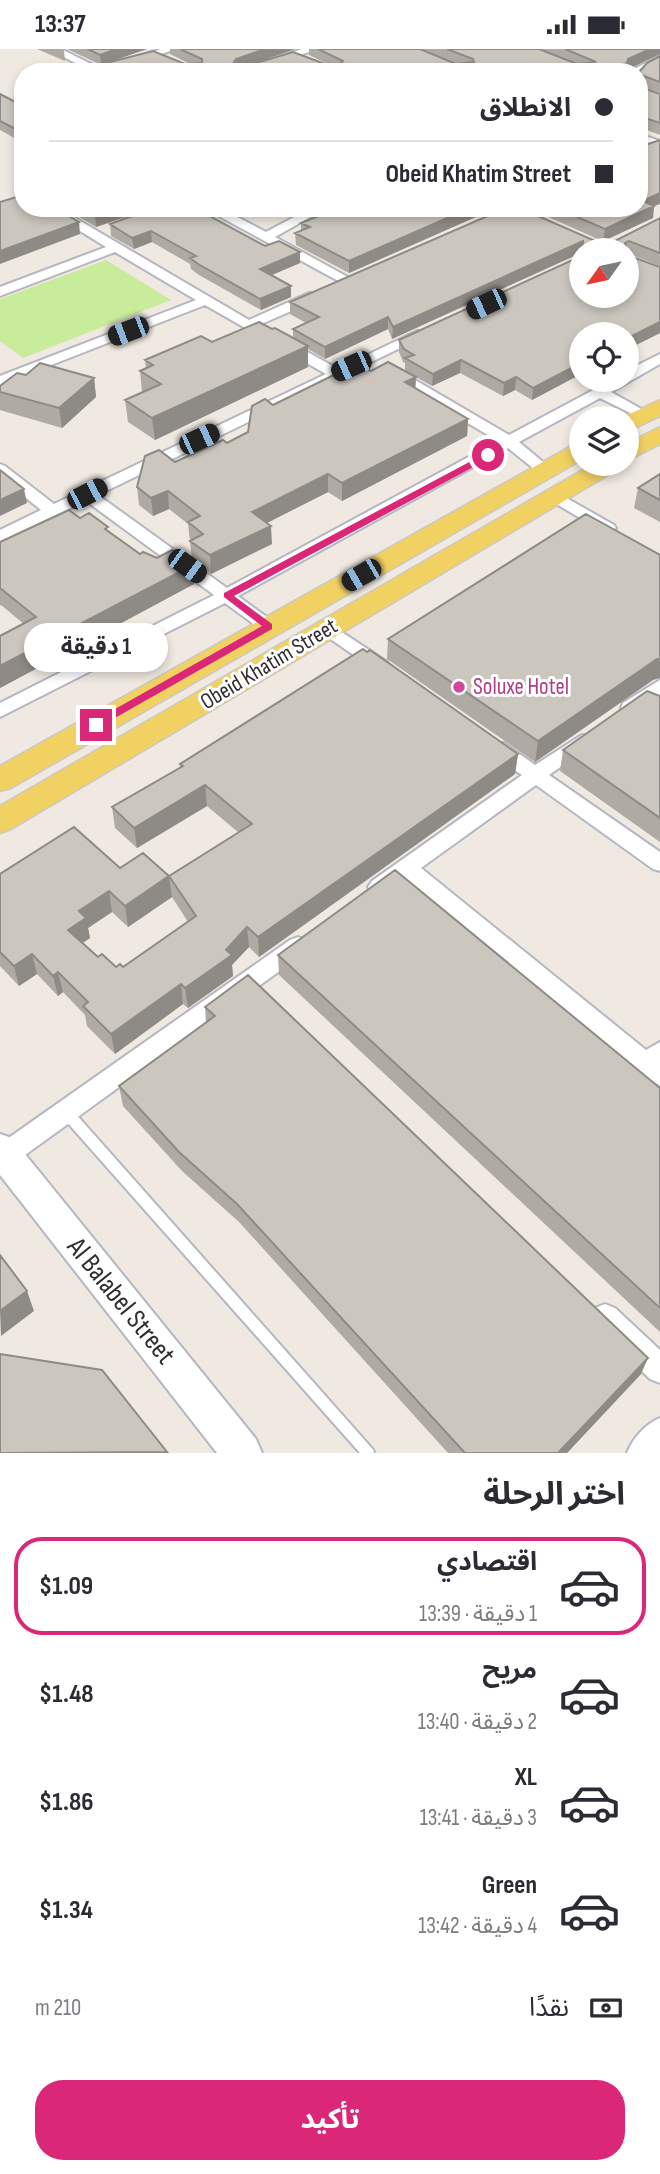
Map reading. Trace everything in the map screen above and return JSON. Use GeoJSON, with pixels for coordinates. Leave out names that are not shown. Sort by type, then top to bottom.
{"type":"FeatureCollection","features":[{"type":"Feature","properties":{"kind":"main road"},"geometry":{"type":"LineString","coordinates":[[639,447],[660,435]]}},
{"type":"Feature","properties":{"kind":"main road","name":"Obeid Khatim Street"},"geometry":{"type":"LineString","coordinates":[[0,780],[569,456]]}},
{"type":"Feature","properties":{"kind":"main road","name":"Obeid Khatim Street"},"geometry":{"type":"LineString","coordinates":[[0,821],[589,476]]}},
{"type":"Feature","properties":{"kind":"street"},"geometry":{"type":"LineString","coordinates":[[52,49],[92,63]]}},
{"type":"Feature","properties":{"kind":"street"},"geometry":{"type":"LineString","coordinates":[[144,49],[176,63]]}},
{"type":"Feature","properties":{"kind":"street"},"geometry":{"type":"LineString","coordinates":[[127,63],[171,49]]}},
{"type":"Feature","properties":{"kind":"street"},"geometry":{"type":"LineString","coordinates":[[269,63],[312,49]]}},
{"type":"Feature","properties":{"kind":"street"},"geometry":{"type":"LineString","coordinates":[[293,55],[312,63]]}},
{"type":"Feature","properties":{"kind":"street"},"geometry":{"type":"LineString","coordinates":[[67,217],[100,233],[116,247],[205,301],[336,374]]}},
{"type":"Feature","properties":{"kind":"street"},"geometry":{"type":"LineString","coordinates":[[227,217],[343,284],[248,325]]}},
{"type":"Feature","properties":{"kind":"street"},"geometry":{"type":"LineString","coordinates":[[266,237],[303,217]]}},
{"type":"Feature","properties":{"kind":"street"},"geometry":{"type":"LineString","coordinates":[[0,292],[116,247]]}},
{"type":"Feature","properties":{"kind":"street"},"geometry":{"type":"LineString","coordinates":[[0,380],[205,301]]}},
{"type":"Feature","properties":{"kind":"street"},"geometry":{"type":"LineString","coordinates":[[0,537],[430,330]]}},
{"type":"Feature","properties":{"kind":"street"},"geometry":{"type":"LineString","coordinates":[[639,370],[660,358]]}},
{"type":"Feature","properties":{"kind":"street"},"geometry":{"type":"LineString","coordinates":[[367,359],[467,413],[512,442],[544,470]]}},
{"type":"Feature","properties":{"kind":"street"},"geometry":{"type":"LineString","coordinates":[[0,711],[227,595],[600,392],[644,416]]}},
{"type":"Feature","properties":{"kind":"street"},"geometry":{"type":"LineString","coordinates":[[0,469],[52,511]]}},
{"type":"Feature","properties":{"kind":"street"},"geometry":{"type":"LineString","coordinates":[[87,494],[269,627]]}},
{"type":"Feature","properties":{"kind":"street"},"geometry":{"type":"LineString","coordinates":[[554,496],[625,538]]}},
{"type":"Feature","properties":{"kind":"street"},"geometry":{"type":"LineString","coordinates":[[328,629],[393,675]]}},
{"type":"Feature","properties":{"kind":"street"},"geometry":{"type":"LineString","coordinates":[[361,900],[605,726],[651,705],[660,686]]}},
{"type":"Feature","properties":{"kind":"street"},"geometry":{"type":"LineString","coordinates":[[481,737],[660,863]]}},
{"type":"Feature","properties":{"kind":"street"},"geometry":{"type":"LineString","coordinates":[[406,869],[655,1064]]}},
{"type":"Feature","properties":{"kind":"street"},"geometry":{"type":"LineString","coordinates":[[3,1152],[66,1112],[317,932]]}},
{"type":"Feature","properties":{"kind":"street"},"geometry":{"type":"LineString","coordinates":[[251,979],[271,998]]}},
{"type":"Feature","properties":{"kind":"street","name":"Al Balabel Street"},"geometry":{"type":"LineString","coordinates":[[3,1152],[242,1453]]}},
{"type":"Feature","properties":{"kind":"street"},"geometry":{"type":"LineString","coordinates":[[590,1303],[660,1369]]}},
{"type":"Feature","properties":{"kind":"street"},"geometry":{"type":"LineString","coordinates":[[641,1453],[660,1432]]}},
{"type":"Feature","properties":{"kind":"lane"},"geometry":{"type":"LineString","coordinates":[[66,1112],[368,1453]]}},
{"type":"Feature","properties":{"kind":"green space"},"geometry":{"type":"Polygon","coordinates":[[[106,260],[171,300],[23,358],[0,341],[0,299],[106,260]]]}},
{"type":"Feature","properties":{"kind":"building"},"geometry":{"type":"Polygon","coordinates":[[[88,49],[117,49],[100,55],[88,49]]]}},
{"type":"Feature","properties":{"kind":"building"},"geometry":{"type":"Polygon","coordinates":[[[180,49],[265,49],[234,62],[244,63],[202,63],[202,59],[180,49]]]}},
{"type":"Feature","properties":{"kind":"building"},"geometry":{"type":"Polygon","coordinates":[[[318,49],[420,49],[454,63],[341,63],[343,61],[318,49]]]}},
{"type":"Feature","properties":{"kind":"building"},"geometry":{"type":"Polygon","coordinates":[[[447,49],[539,49],[574,63],[465,63],[474,62],[473,59],[447,49]]]}},
{"type":"Feature","properties":{"kind":"building"},"geometry":{"type":"Polygon","coordinates":[[[565,49],[650,49],[628,59],[627,63],[586,63],[596,62],[565,49]]]}},
{"type":"Feature","properties":{"kind":"building"},"geometry":{"type":"Polygon","coordinates":[[[153,51],[183,63],[106,63],[153,51]]]}},
{"type":"Feature","properties":{"kind":"building"},"geometry":{"type":"Polygon","coordinates":[[[293,52],[322,63],[256,63],[293,52]]]}},
{"type":"Feature","properties":{"kind":"building"},"geometry":{"type":"Polygon","coordinates":[[[660,56],[660,82],[648,78],[647,63],[660,56]]]}},
{"type":"Feature","properties":{"kind":"building"},"geometry":{"type":"Polygon","coordinates":[[[648,90],[660,94],[660,123],[648,119],[648,90]]]}},
{"type":"Feature","properties":{"kind":"building"},"geometry":{"type":"Polygon","coordinates":[[[0,94],[14,101],[14,128],[0,121],[0,94]]]}},
{"type":"Feature","properties":{"kind":"building"},"geometry":{"type":"Polygon","coordinates":[[[660,140],[660,193],[648,199],[648,144],[660,140]]]}},
{"type":"Feature","properties":{"kind":"building"},"geometry":{"type":"Polygon","coordinates":[[[14,198],[14,217],[70,217],[79,222],[0,251],[0,202],[14,198]]]}},
{"type":"Feature","properties":{"kind":"building"},"geometry":{"type":"Polygon","coordinates":[[[129,217],[212,217],[265,246],[279,241],[300,252],[260,269],[291,286],[260,299],[198,264],[190,258],[196,256],[151,231],[132,238],[110,224],[129,217]]]}},
{"type":"Feature","properties":{"kind":"building"},"geometry":{"type":"Polygon","coordinates":[[[316,217],[449,217],[349,261],[295,233],[310,227],[301,223],[316,217]]]}},
{"type":"Feature","properties":{"kind":"building"},"geometry":{"type":"Polygon","coordinates":[[[485,217],[540,217],[588,238],[569,238],[569,247],[393,327],[388,317],[325,347],[293,329],[319,317],[290,302],[485,217]]]}},
{"type":"Feature","properties":{"kind":"building"},"geometry":{"type":"Polygon","coordinates":[[[577,217],[631,217],[605,229],[577,217]]]}},
{"type":"Feature","properties":{"kind":"building"},"geometry":{"type":"Polygon","coordinates":[[[660,218],[660,253],[639,245],[639,238],[621,238],[660,218]]]}},
{"type":"Feature","properties":{"kind":"building"},"geometry":{"type":"Polygon","coordinates":[[[639,259],[660,267],[660,322],[639,332],[639,322],[569,322],[569,369],[533,388],[516,377],[504,383],[461,360],[433,374],[405,358],[414,355],[404,349],[399,340],[569,262],[569,308],[639,308],[639,259]]]}},
{"type":"Feature","properties":{"kind":"building"},"geometry":{"type":"Polygon","coordinates":[[[259,322],[308,346],[152,418],[125,400],[161,384],[140,371],[153,365],[145,360],[201,336],[212,342],[259,322]]]}},
{"type":"Feature","properties":{"kind":"building"},"geometry":{"type":"Polygon","coordinates":[[[388,362],[416,377],[405,382],[468,419],[342,483],[328,474],[252,512],[271,526],[210,555],[190,541],[203,534],[188,522],[200,516],[168,491],[151,498],[137,487],[145,456],[159,450],[175,462],[223,440],[227,443],[248,432],[252,406],[265,399],[273,405],[358,363],[371,371],[388,362]]]}},
{"type":"Feature","properties":{"kind":"building"},"geometry":{"type":"Polygon","coordinates":[[[40,363],[94,378],[59,408],[0,392],[0,386],[17,373],[26,375],[40,363]]]}},
{"type":"Feature","properties":{"kind":"building"},"geometry":{"type":"Polygon","coordinates":[[[0,470],[24,489],[0,500],[0,470]]]}},
{"type":"Feature","properties":{"kind":"building"},"geometry":{"type":"Polygon","coordinates":[[[660,474],[660,500],[638,488],[660,474]]]}},
{"type":"Feature","properties":{"kind":"building"},"geometry":{"type":"Polygon","coordinates":[[[69,510],[80,518],[89,513],[108,527],[105,529],[140,554],[143,552],[157,558],[172,550],[193,565],[0,666],[0,636],[36,617],[0,588],[0,542],[69,510]]]}},
{"type":"Feature","properties":{"kind":"building"},"geometry":{"type":"Polygon","coordinates":[[[586,514],[660,555],[660,659],[538,741],[388,639],[586,514]]]}},
{"type":"Feature","properties":{"kind":"building"},"geometry":{"type":"Polygon","coordinates":[[[363,649],[367,652],[370,650],[518,754],[258,937],[247,927],[226,950],[232,955],[185,988],[181,984],[111,1034],[83,1006],[88,1002],[58,972],[53,976],[32,954],[14,966],[0,952],[0,874],[74,827],[120,868],[143,853],[169,876],[252,824],[205,785],[134,828],[112,807],[183,766],[180,764],[363,649]],[[169,876],[125,906],[109,891],[79,911],[86,918],[68,930],[98,957],[102,954],[116,967],[120,964],[123,967],[196,916],[169,876]]]}},
{"type":"Feature","properties":{"kind":"building"},"geometry":{"type":"Polygon","coordinates":[[[647,691],[660,696],[660,818],[563,750],[647,691]]]}},
{"type":"Feature","properties":{"kind":"building"},"geometry":{"type":"Polygon","coordinates":[[[395,870],[660,1088],[660,1308],[278,955],[395,870]]]}},
{"type":"Feature","properties":{"kind":"building"},"geometry":{"type":"Polygon","coordinates":[[[248,975],[648,1358],[558,1453],[465,1453],[237,1204],[179,1152],[119,1086],[215,1016],[205,1007],[248,975]]]}},
{"type":"Feature","properties":{"kind":"building"},"geometry":{"type":"Polygon","coordinates":[[[0,1255],[27,1291],[0,1311],[0,1255]]]}},
{"type":"Feature","properties":{"kind":"building"},"geometry":{"type":"Polygon","coordinates":[[[0,1354],[102,1370],[167,1452],[0,1453],[0,1354]]]}},
{"type":"Feature","properties":{"kind":"place","name":"Soluxe Hotel"},"geometry":{"type":"Point","coordinates":[459,687]}},
{"type":"Feature","properties":{"kind":"route"},"geometry":{"type":"LineString","coordinates":[[96,725],[269,627],[227,595],[488,455]]}}]}
